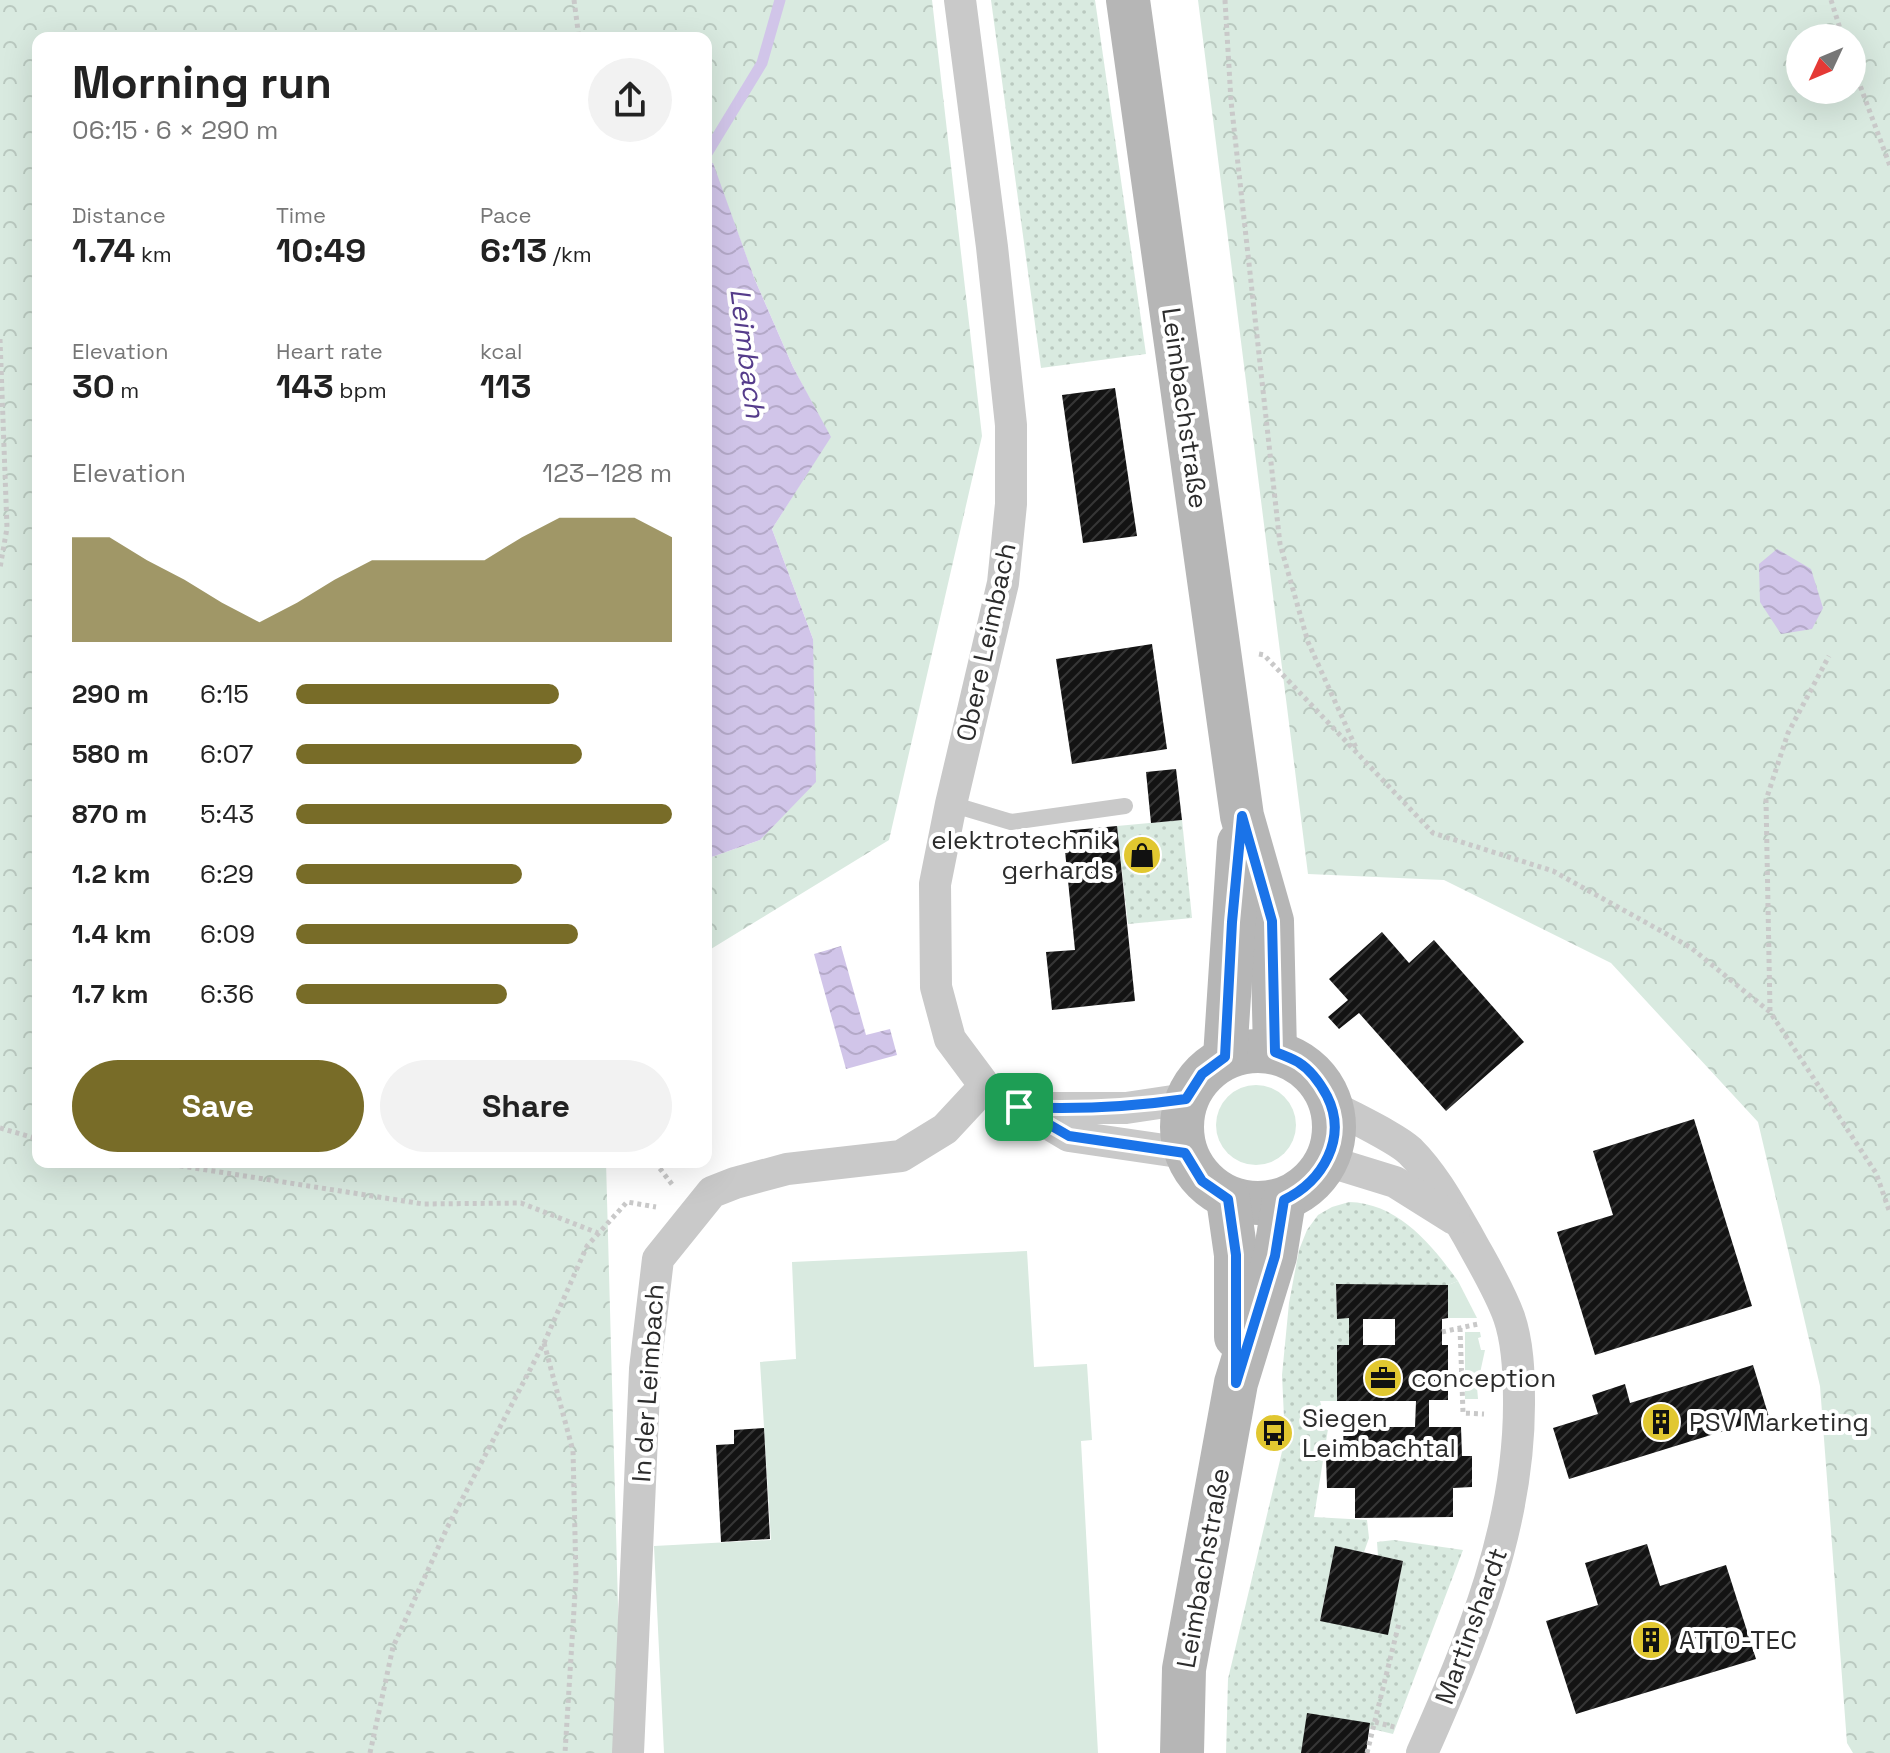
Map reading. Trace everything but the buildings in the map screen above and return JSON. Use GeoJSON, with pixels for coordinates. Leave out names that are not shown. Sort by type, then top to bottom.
{"type":"FeatureCollection","features":[{"type":"Feature","properties":{"kind":"main road","name":"Leimbachstraße"},"geometry":{"type":"LineString","coordinates":[[1128,0],[1242,816],[1272,921],[1275,1052]]}},
{"type":"Feature","properties":{"kind":"main road","name":"Leimbachstraße"},"geometry":{"type":"LineString","coordinates":[[1225,1057],[1232,922],[1242,816]]}},
{"type":"Feature","properties":{"kind":"main road"},"geometry":{"type":"LineString","coordinates":[[1250,1051],[1275,1052],[1300,1063],[1320,1081],[1332,1106],[1335,1124],[1333,1143],[1327,1161],[1301,1191],[1284,1200],[1256,1205],[1228,1199],[1202,1181],[1185,1153],[1180,1126],[1186,1099],[1202,1074],[1225,1057],[1250,1051]]}},
{"type":"Feature","properties":{"kind":"main road","name":"Leimbachstraße"},"geometry":{"type":"LineString","coordinates":[[1228,1199],[1236,1255],[1236,1383]]}},
{"type":"Feature","properties":{"kind":"main road","name":"Leimbachstraße"},"geometry":{"type":"LineString","coordinates":[[1182,1753],[1184,1669],[1236,1383],[1275,1256],[1284,1200]]}},
{"type":"Feature","properties":{"kind":"street","name":"Obere Leimbach"},"geometry":{"type":"LineString","coordinates":[[960,0],[1011,425],[1011,504],[1003,583],[935,884],[936,987],[950,1039],[985,1086],[1069,1136],[1185,1153]]}},
{"type":"Feature","properties":{"kind":"street","name":"In der Leimbach"},"geometry":{"type":"LineString","coordinates":[[628,1753],[645,1369],[658,1259],[712,1192],[787,1169],[901,1156],[945,1129],[985,1086]]}},
{"type":"Feature","properties":{"kind":"street","name":"Obere Leimbach"},"geometry":{"type":"LineString","coordinates":[[1019,1107],[1068,1110],[1126,1108],[1186,1099]]}},
{"type":"Feature","properties":{"kind":"street","name":"Martinshardt"},"geometry":{"type":"LineString","coordinates":[[1332,1106],[1409,1150],[1436,1183],[1484,1264],[1509,1318],[1519,1369],[1519,1428],[1511,1505],[1488,1592],[1422,1753]]}},
{"type":"Feature","properties":{"kind":"street","name":"Martinshardt"},"geometry":{"type":"LineString","coordinates":[[1327,1161],[1395,1182],[1459,1222]]}},
{"type":"Feature","properties":{"kind":"lane"},"geometry":{"type":"LineString","coordinates":[[951,804],[1011,822],[1125,806]]}},
{"type":"Feature","properties":{"kind":"path"},"geometry":{"type":"LineString","coordinates":[[574,0],[578,32]]}},
{"type":"Feature","properties":{"kind":"path"},"geometry":{"type":"LineString","coordinates":[[1225,0],[1231,101],[1280,544],[1308,642],[1359,756]]}},
{"type":"Feature","properties":{"kind":"path"},"geometry":{"type":"LineString","coordinates":[[1831,0],[1839,24]]}},
{"type":"Feature","properties":{"kind":"path"},"geometry":{"type":"LineString","coordinates":[[1866,102],[1890,166]]}},
{"type":"Feature","properties":{"kind":"path"},"geometry":{"type":"LineString","coordinates":[[0,339],[7,528],[0,568]]}},
{"type":"Feature","properties":{"kind":"path"},"geometry":{"type":"LineString","coordinates":[[1216,643],[1264,655],[1433,833],[1553,871],[1690,947],[1770,1012],[1876,1173],[1890,1213]]}},
{"type":"Feature","properties":{"kind":"path"},"geometry":{"type":"LineString","coordinates":[[1770,1012],[1766,800],[1788,733],[1829,656]]}},
{"type":"Feature","properties":{"kind":"path"},"geometry":{"type":"LineString","coordinates":[[0,1128],[32,1137]]}},
{"type":"Feature","properties":{"kind":"path"},"geometry":{"type":"LineString","coordinates":[[194,1168],[423,1204],[521,1203],[598,1233]]}},
{"type":"Feature","properties":{"kind":"path"},"geometry":{"type":"LineString","coordinates":[[660,1168],[694,1212]]}},
{"type":"Feature","properties":{"kind":"path"},"geometry":{"type":"LineString","coordinates":[[370,1753],[393,1647],[447,1528],[544,1343],[587,1246],[627,1202],[694,1212]]}},
{"type":"Feature","properties":{"kind":"path"},"geometry":{"type":"LineString","coordinates":[[1442,1332],[1483,1323]]}},
{"type":"Feature","properties":{"kind":"path"},"geometry":{"type":"LineString","coordinates":[[1460,1328],[1463,1413],[1484,1414]]}},
{"type":"Feature","properties":{"kind":"path"},"geometry":{"type":"LineString","coordinates":[[544,1343],[573,1451],[576,1577],[565,1753]]}},
{"type":"Feature","properties":{"kind":"path"},"geometry":{"type":"LineString","coordinates":[[1367,1753],[1399,1623]]}},
{"type":"Feature","properties":{"kind":"green space"},"geometry":{"type":"Polygon","coordinates":[[[0,0],[932,0],[982,436],[889,840],[712,948],[712,857],[760,840],[813,639],[772,529],[830,437],[793,367],[755,280],[712,163],[712,32],[32,32],[32,1168],[606,1168],[622,1753],[0,1753],[0,0]]]}},
{"type":"Feature","properties":{"kind":"green space"},"geometry":{"type":"Polygon","coordinates":[[[991,0],[1095,0],[1146,354],[1041,368],[991,0]]]}},
{"type":"Feature","properties":{"kind":"green space"},"geometry":{"type":"Polygon","coordinates":[[[1198,0],[1890,0],[1890,1753],[1853,1753],[1847,1743],[1820,1386],[1758,1122],[1611,963],[1444,880],[1308,874],[1198,0]]]}},
{"type":"Feature","properties":{"kind":"green space"},"geometry":{"type":"Polygon","coordinates":[[[1182,820],[1192,918],[1128,924],[1117,826],[1182,820]]]}},
{"type":"Feature","properties":{"kind":"green space"},"geometry":{"type":"Polygon","coordinates":[[[1248,1085],[1264,1085],[1278,1091],[1290,1103],[1296,1125],[1290,1147],[1278,1159],[1264,1165],[1248,1165],[1234,1159],[1222,1147],[1216,1133],[1216,1117],[1222,1103],[1234,1091],[1248,1085]]]}},
{"type":"Feature","properties":{"kind":"green space"},"geometry":{"type":"Polygon","coordinates":[[[1349,1202],[1383,1210],[1412,1228],[1458,1281],[1448,1285],[1336,1285],[1337,1318],[1349,1318],[1349,1345],[1337,1346],[1337,1401],[1320,1401],[1328,1429],[1314,1517],[1367,1520],[1369,1538],[1364,1552],[1335,1547],[1320,1620],[1388,1634],[1403,1561],[1378,1556],[1377,1542],[1394,1540],[1463,1550],[1393,1734],[1310,1714],[1309,1753],[1226,1753],[1228,1679],[1285,1439],[1282,1375],[1289,1303],[1299,1250],[1307,1230],[1318,1215],[1349,1202]]]}},
{"type":"Feature","properties":{"kind":"green space"},"geometry":{"type":"Polygon","coordinates":[[[1027,1251],[1034,1367],[1087,1364],[1092,1440],[1081,1441],[1098,1753],[664,1753],[654,1546],[771,1540],[760,1362],[796,1359],[792,1262],[1027,1251]]]}},
{"type":"Feature","properties":{"kind":"green space"},"geometry":{"type":"Polygon","coordinates":[[[1458,1281],[1477,1318],[1448,1318],[1448,1285],[1458,1281]]]}},
{"type":"Feature","properties":{"kind":"green space"},"geometry":{"type":"Polygon","coordinates":[[[1465,1332],[1480,1332],[1481,1350],[1485,1350],[1477,1387],[1478,1399],[1465,1399],[1465,1332]]]}},
{"type":"Feature","properties":{"kind":"water"},"geometry":{"type":"Polygon","coordinates":[[[712,163],[755,280],[793,367],[831,437],[772,529],[813,639],[816,782],[760,840],[712,857],[712,163]]]}},
{"type":"Feature","properties":{"kind":"water"},"geometry":{"type":"Polygon","coordinates":[[[1777,549],[1811,569],[1823,608],[1812,629],[1781,634],[1760,602],[1759,564],[1777,549]]]}},
{"type":"Feature","properties":{"kind":"water"},"geometry":{"type":"Polygon","coordinates":[[[841,946],[866,1035],[890,1029],[897,1055],[846,1069],[814,954],[841,946]]]}},
{"type":"Feature","properties":{"kind":"waterway","name":"Leimbach"},"geometry":{"type":"LineString","coordinates":[[712,145],[762,63],[780,0]]}},
{"type":"Feature","properties":{"kind":"place","name":"elektrotechnik gerhards"},"geometry":{"type":"Point","coordinates":[1142,855]}},
{"type":"Feature","properties":{"kind":"place","name":"conception"},"geometry":{"type":"Point","coordinates":[1383,1378]}},
{"type":"Feature","properties":{"kind":"place","name":"PSV Marketing"},"geometry":{"type":"Point","coordinates":[1661,1422]}},
{"type":"Feature","properties":{"kind":"place","name":"Siegen Leimbachtal"},"geometry":{"type":"Point","coordinates":[1274,1433]}},
{"type":"Feature","properties":{"kind":"place","name":"ATTO-TEC"},"geometry":{"type":"Point","coordinates":[1651,1640]}},
{"type":"Feature","properties":{"kind":"route"},"geometry":{"type":"LineString","coordinates":[[1242,816],[1272,921],[1275,1052],[1300,1063],[1320,1081],[1332,1106],[1335,1124],[1327,1161],[1301,1191],[1284,1200],[1275,1256],[1236,1383],[1236,1255],[1228,1199],[1202,1181],[1185,1153],[1069,1136],[1019,1107],[1068,1110],[1126,1108],[1186,1099],[1202,1074],[1225,1057],[1232,922],[1242,816]]}}]}
